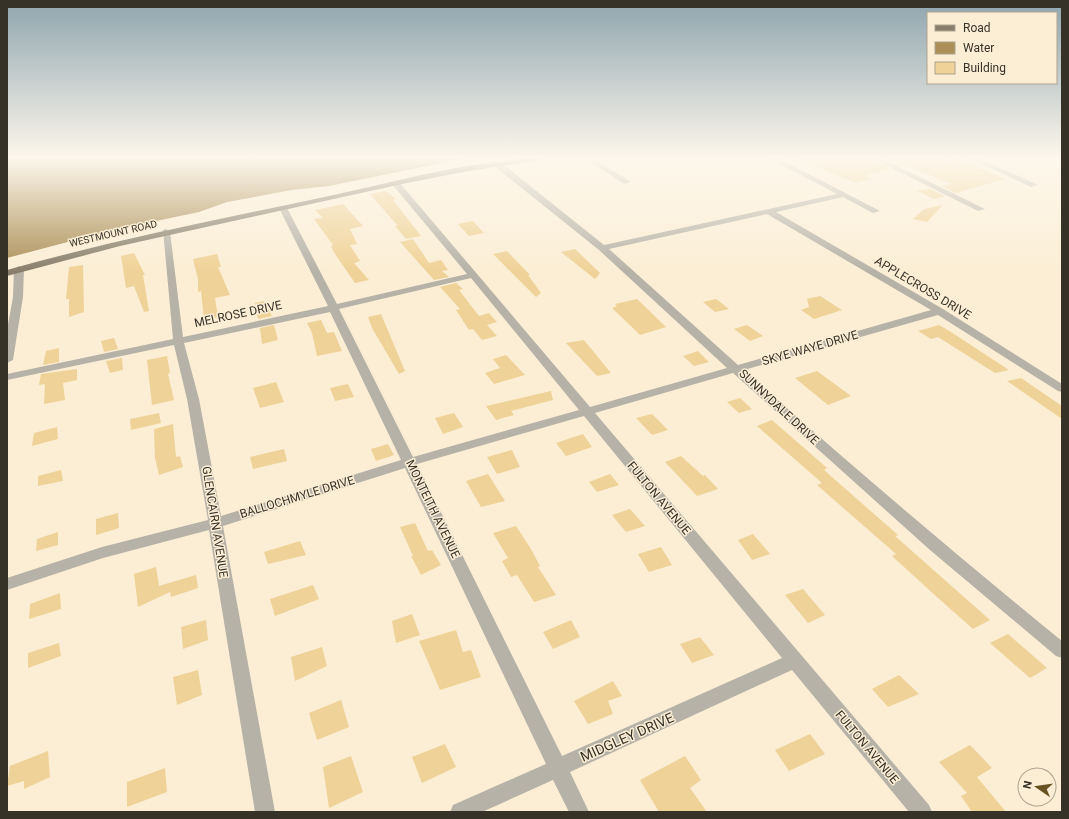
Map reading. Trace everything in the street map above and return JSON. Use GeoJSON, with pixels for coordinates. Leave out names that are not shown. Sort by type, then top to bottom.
{"type":"FeatureCollection","features":[{"type":"Feature","properties":{"kind":"main road","name":"WESTMOUNT ROAD"},"geometry":{"type":"LineString","coordinates":[[7,273],[67,255],[166,232],[343,195]]}},
{"type":"Feature","properties":{"kind":"street","name":"FULTON AVENUE"},"geometry":{"type":"LineString","coordinates":[[405,195],[922,812]]}},
{"type":"Feature","properties":{"kind":"street","name":"SUNNYDALE DRIVE"},"geometry":{"type":"LineString","coordinates":[[536,195],[602,248],[737,369],[828,454],[935,546],[1062,650]]}},
{"type":"Feature","properties":{"kind":"street"},"geometry":{"type":"LineString","coordinates":[[602,248],[843,195]]}},
{"type":"Feature","properties":{"kind":"street"},"geometry":{"type":"LineString","coordinates":[[844,195],[876,211]]}},
{"type":"Feature","properties":{"kind":"street"},"geometry":{"type":"LineString","coordinates":[[952,195],[981,209]]}},
{"type":"Feature","properties":{"kind":"street","name":"MONTEITH AVENUE"},"geometry":{"type":"LineString","coordinates":[[283,208],[305,249],[410,462],[579,812]]}},
{"type":"Feature","properties":{"kind":"street","name":"APPLECROSS DRIVE"},"geometry":{"type":"LineString","coordinates":[[769,212],[939,311],[1062,389]]}},
{"type":"Feature","properties":{"kind":"street","name":"GLENCAIRN AVENUE"},"geometry":{"type":"LineString","coordinates":[[166,232],[178,339],[193,399],[216,523],[265,812]]}},
{"type":"Feature","properties":{"kind":"street"},"geometry":{"type":"LineString","coordinates":[[7,360],[18,297],[19,269]]}},
{"type":"Feature","properties":{"kind":"street","name":"MELROSE DRIVE"},"geometry":{"type":"LineString","coordinates":[[7,377],[178,339],[333,308],[473,275]]}},
{"type":"Feature","properties":{"kind":"street","name":"SKYE WAYE DRIVE"},"geometry":{"type":"LineString","coordinates":[[588,412],[939,311]]}},
{"type":"Feature","properties":{"kind":"street","name":"BALLOCHMYLE DRIVE"},"geometry":{"type":"LineString","coordinates":[[7,584],[102,553],[216,523],[410,462],[588,412]]}},
{"type":"Feature","properties":{"kind":"street","name":"MIDGLEY DRIVE"},"geometry":{"type":"LineString","coordinates":[[460,812],[794,661]]}},
{"type":"Feature","properties":{"kind":"water"},"geometry":{"type":"Polygon","coordinates":[[[7,195],[264,195],[227,202],[199,212],[113,230],[7,258],[7,195]]]}},
{"type":"Feature","properties":{"kind":"building"},"geometry":{"type":"Polygon","coordinates":[[[371,195],[391,195],[396,199],[393,200],[421,236],[406,239],[395,226],[398,226],[371,195]]]}},
{"type":"Feature","properties":{"kind":"building"},"geometry":{"type":"Polygon","coordinates":[[[926,195],[945,196],[934,199],[926,195]]]}},
{"type":"Feature","properties":{"kind":"building"},"geometry":{"type":"Polygon","coordinates":[[[343,204],[363,226],[350,229],[357,244],[350,245],[360,261],[354,263],[369,280],[355,283],[333,251],[331,246],[333,245],[314,219],[323,218],[315,210],[343,204]]]}},
{"type":"Feature","properties":{"kind":"building"},"geometry":{"type":"Polygon","coordinates":[[[943,205],[927,222],[913,219],[924,209],[943,205]]]}},
{"type":"Feature","properties":{"kind":"building"},"geometry":{"type":"Polygon","coordinates":[[[473,221],[484,233],[469,236],[458,224],[473,221]]]}},
{"type":"Feature","properties":{"kind":"building"},"geometry":{"type":"Polygon","coordinates":[[[413,239],[429,263],[441,260],[448,270],[442,271],[449,277],[434,280],[400,242],[413,239]]]}},
{"type":"Feature","properties":{"kind":"building"},"geometry":{"type":"Polygon","coordinates":[[[575,249],[600,273],[595,279],[561,252],[575,249]]]}},
{"type":"Feature","properties":{"kind":"building"},"geometry":{"type":"Polygon","coordinates":[[[507,251],[530,275],[528,275],[541,293],[536,297],[493,254],[507,251]]]}},
{"type":"Feature","properties":{"kind":"building"},"geometry":{"type":"Polygon","coordinates":[[[134,253],[145,275],[143,275],[149,311],[144,312],[134,286],[126,288],[121,256],[134,253]]]}},
{"type":"Feature","properties":{"kind":"building"},"geometry":{"type":"Polygon","coordinates":[[[217,254],[221,267],[218,267],[230,295],[215,298],[218,317],[204,320],[201,291],[198,292],[198,279],[193,259],[217,254]]]}},
{"type":"Feature","properties":{"kind":"building"},"geometry":{"type":"Polygon","coordinates":[[[83,265],[84,312],[69,317],[69,299],[66,299],[69,267],[83,265]]]}},
{"type":"Feature","properties":{"kind":"building"},"geometry":{"type":"Polygon","coordinates":[[[456,283],[463,289],[459,290],[479,316],[489,313],[497,322],[487,325],[497,336],[482,340],[473,329],[469,330],[456,310],[460,309],[440,287],[456,283]]]}},
{"type":"Feature","properties":{"kind":"building"},"geometry":{"type":"Polygon","coordinates":[[[820,296],[842,310],[814,319],[801,310],[809,307],[807,299],[820,296]]]}},
{"type":"Feature","properties":{"kind":"building"},"geometry":{"type":"Polygon","coordinates":[[[637,299],[666,327],[640,335],[612,308],[617,306],[615,304],[637,299]]]}},
{"type":"Feature","properties":{"kind":"building"},"geometry":{"type":"Polygon","coordinates":[[[716,299],[729,309],[715,312],[703,302],[716,299]]]}},
{"type":"Feature","properties":{"kind":"building"},"geometry":{"type":"Polygon","coordinates":[[[264,301],[272,316],[258,319],[255,303],[264,301]]]}},
{"type":"Feature","properties":{"kind":"building"},"geometry":{"type":"Polygon","coordinates":[[[381,314],[405,371],[399,374],[372,328],[368,317],[381,314]]]}},
{"type":"Feature","properties":{"kind":"building"},"geometry":{"type":"Polygon","coordinates":[[[321,320],[327,333],[334,332],[342,351],[317,356],[312,333],[307,323],[321,320]]]}},
{"type":"Feature","properties":{"kind":"building"},"geometry":{"type":"Polygon","coordinates":[[[274,325],[278,340],[262,344],[260,328],[274,325]]]}},
{"type":"Feature","properties":{"kind":"building"},"geometry":{"type":"Polygon","coordinates":[[[747,325],[763,336],[750,341],[734,329],[747,325]]]}},
{"type":"Feature","properties":{"kind":"building"},"geometry":{"type":"Polygon","coordinates":[[[939,325],[1009,370],[995,373],[938,337],[931,339],[918,331],[939,325]]]}},
{"type":"Feature","properties":{"kind":"building"},"geometry":{"type":"Polygon","coordinates":[[[114,338],[118,349],[104,352],[101,341],[114,338]]]}},
{"type":"Feature","properties":{"kind":"building"},"geometry":{"type":"Polygon","coordinates":[[[584,340],[611,373],[597,376],[566,343],[584,340]]]}},
{"type":"Feature","properties":{"kind":"building"},"geometry":{"type":"Polygon","coordinates":[[[59,348],[59,362],[43,365],[46,351],[59,348]]]}},
{"type":"Feature","properties":{"kind":"building"},"geometry":{"type":"Polygon","coordinates":[[[698,351],[709,362],[694,366],[683,356],[698,351]]]}},
{"type":"Feature","properties":{"kind":"building"},"geometry":{"type":"Polygon","coordinates":[[[506,355],[525,375],[494,384],[485,373],[500,368],[493,359],[506,355]]]}},
{"type":"Feature","properties":{"kind":"building"},"geometry":{"type":"Polygon","coordinates":[[[167,356],[170,373],[168,374],[174,400],[152,405],[147,360],[167,356]]]}},
{"type":"Feature","properties":{"kind":"building"},"geometry":{"type":"Polygon","coordinates":[[[122,358],[123,370],[110,373],[106,361],[122,358]]]}},
{"type":"Feature","properties":{"kind":"building"},"geometry":{"type":"Polygon","coordinates":[[[77,369],[77,380],[63,383],[65,400],[44,404],[45,384],[39,385],[41,374],[77,369]]]}},
{"type":"Feature","properties":{"kind":"building"},"geometry":{"type":"Polygon","coordinates":[[[817,371],[851,396],[828,405],[795,378],[817,371]]]}},
{"type":"Feature","properties":{"kind":"building"},"geometry":{"type":"Polygon","coordinates":[[[1021,378],[1062,406],[1062,419],[1007,381],[1021,378]]]}},
{"type":"Feature","properties":{"kind":"building"},"geometry":{"type":"Polygon","coordinates":[[[276,382],[284,402],[260,408],[253,388],[276,382]]]}},
{"type":"Feature","properties":{"kind":"building"},"geometry":{"type":"Polygon","coordinates":[[[348,384],[354,397],[335,401],[330,388],[348,384]]]}},
{"type":"Feature","properties":{"kind":"building"},"geometry":{"type":"Polygon","coordinates":[[[551,391],[553,400],[511,411],[514,415],[496,420],[486,406],[551,391]]]}},
{"type":"Feature","properties":{"kind":"building"},"geometry":{"type":"Polygon","coordinates":[[[740,398],[752,409],[739,413],[727,402],[740,398]]]}},
{"type":"Feature","properties":{"kind":"building"},"geometry":{"type":"Polygon","coordinates":[[[159,413],[161,423],[131,430],[130,419],[159,413]]]}},
{"type":"Feature","properties":{"kind":"building"},"geometry":{"type":"Polygon","coordinates":[[[454,413],[463,427],[443,434],[435,418],[454,413]]]}},
{"type":"Feature","properties":{"kind":"building"},"geometry":{"type":"Polygon","coordinates":[[[652,414],[668,430],[652,435],[636,418],[652,414]]]}},
{"type":"Feature","properties":{"kind":"building"},"geometry":{"type":"Polygon","coordinates":[[[772,420],[827,468],[824,470],[898,535],[895,536],[990,620],[973,629],[892,556],[896,554],[817,485],[822,483],[757,426],[772,420]]]}},
{"type":"Feature","properties":{"kind":"building"},"geometry":{"type":"Polygon","coordinates":[[[173,424],[176,457],[180,456],[183,467],[159,475],[155,458],[154,429],[173,424]]]}},
{"type":"Feature","properties":{"kind":"building"},"geometry":{"type":"Polygon","coordinates":[[[57,427],[58,439],[32,446],[34,433],[57,427]]]}},
{"type":"Feature","properties":{"kind":"building"},"geometry":{"type":"Polygon","coordinates":[[[583,434],[592,447],[566,456],[556,443],[583,434]]]}},
{"type":"Feature","properties":{"kind":"building"},"geometry":{"type":"Polygon","coordinates":[[[388,444],[394,455],[376,461],[371,449],[388,444]]]}},
{"type":"Feature","properties":{"kind":"building"},"geometry":{"type":"Polygon","coordinates":[[[284,449],[287,461],[253,469],[250,457],[284,449]]]}},
{"type":"Feature","properties":{"kind":"building"},"geometry":{"type":"Polygon","coordinates":[[[512,450],[520,467],[497,474],[487,457],[512,450]]]}},
{"type":"Feature","properties":{"kind":"building"},"geometry":{"type":"Polygon","coordinates":[[[681,456],[703,476],[705,475],[718,489],[697,496],[665,462],[681,456]]]}},
{"type":"Feature","properties":{"kind":"building"},"geometry":{"type":"Polygon","coordinates":[[[61,470],[63,481],[38,486],[38,476],[61,470]]]}},
{"type":"Feature","properties":{"kind":"building"},"geometry":{"type":"Polygon","coordinates":[[[488,474],[505,501],[481,507],[466,481],[488,474]]]}},
{"type":"Feature","properties":{"kind":"building"},"geometry":{"type":"Polygon","coordinates":[[[610,474],[619,485],[597,492],[589,482],[610,474]]]}},
{"type":"Feature","properties":{"kind":"building"},"geometry":{"type":"Polygon","coordinates":[[[630,509],[645,526],[626,532],[612,515],[630,509]]]}},
{"type":"Feature","properties":{"kind":"building"},"geometry":{"type":"Polygon","coordinates":[[[118,513],[119,528],[96,535],[96,519],[118,513]]]}},
{"type":"Feature","properties":{"kind":"building"},"geometry":{"type":"Polygon","coordinates":[[[415,523],[428,551],[432,550],[441,565],[421,575],[411,556],[413,556],[400,527],[415,523]]]}},
{"type":"Feature","properties":{"kind":"building"},"geometry":{"type":"Polygon","coordinates":[[[516,526],[531,549],[540,566],[538,567],[556,595],[534,602],[517,575],[511,577],[502,561],[508,558],[493,533],[516,526]]]}},
{"type":"Feature","properties":{"kind":"building"},"geometry":{"type":"Polygon","coordinates":[[[58,532],[58,545],[36,551],[37,539],[58,532]]]}},
{"type":"Feature","properties":{"kind":"building"},"geometry":{"type":"Polygon","coordinates":[[[753,534],[770,554],[752,560],[738,540],[753,534]]]}},
{"type":"Feature","properties":{"kind":"building"},"geometry":{"type":"Polygon","coordinates":[[[300,541],[306,555],[268,564],[264,552],[300,541]]]}},
{"type":"Feature","properties":{"kind":"building"},"geometry":{"type":"Polygon","coordinates":[[[661,547],[672,565],[649,572],[638,554],[661,547]]]}},
{"type":"Feature","properties":{"kind":"building"},"geometry":{"type":"Polygon","coordinates":[[[156,567],[159,586],[196,575],[198,588],[171,597],[170,592],[138,607],[134,574],[156,567]]]}},
{"type":"Feature","properties":{"kind":"building"},"geometry":{"type":"Polygon","coordinates":[[[313,585],[319,599],[275,616],[270,599],[313,585]]]}},
{"type":"Feature","properties":{"kind":"building"},"geometry":{"type":"Polygon","coordinates":[[[803,589],[825,615],[808,623],[785,595],[803,589]]]}},
{"type":"Feature","properties":{"kind":"building"},"geometry":{"type":"Polygon","coordinates":[[[60,593],[61,609],[29,619],[30,604],[60,593]]]}},
{"type":"Feature","properties":{"kind":"building"},"geometry":{"type":"Polygon","coordinates":[[[412,614],[420,635],[396,643],[392,621],[412,614]]]}},
{"type":"Feature","properties":{"kind":"building"},"geometry":{"type":"Polygon","coordinates":[[[206,620],[208,640],[183,649],[181,627],[206,620]]]}},
{"type":"Feature","properties":{"kind":"building"},"geometry":{"type":"Polygon","coordinates":[[[571,620],[580,637],[553,649],[543,632],[571,620]]]}},
{"type":"Feature","properties":{"kind":"building"},"geometry":{"type":"Polygon","coordinates":[[[456,630],[463,652],[471,650],[481,677],[440,690],[419,641],[456,630]]]}},
{"type":"Feature","properties":{"kind":"building"},"geometry":{"type":"Polygon","coordinates":[[[1008,634],[1047,668],[1030,678],[990,643],[1008,634]]]}},
{"type":"Feature","properties":{"kind":"building"},"geometry":{"type":"Polygon","coordinates":[[[700,637],[714,655],[692,663],[680,644],[700,637]]]}},
{"type":"Feature","properties":{"kind":"building"},"geometry":{"type":"Polygon","coordinates":[[[59,643],[61,656],[28,668],[28,653],[59,643]]]}},
{"type":"Feature","properties":{"kind":"building"},"geometry":{"type":"Polygon","coordinates":[[[322,647],[327,666],[295,681],[291,657],[322,647]]]}},
{"type":"Feature","properties":{"kind":"building"},"geometry":{"type":"Polygon","coordinates":[[[198,670],[202,695],[177,705],[173,677],[198,670]]]}},
{"type":"Feature","properties":{"kind":"building"},"geometry":{"type":"Polygon","coordinates":[[[899,675],[919,694],[888,707],[872,689],[899,675]]]}},
{"type":"Feature","properties":{"kind":"building"},"geometry":{"type":"Polygon","coordinates":[[[613,681],[622,696],[608,701],[613,714],[588,724],[574,701],[613,681]]]}},
{"type":"Feature","properties":{"kind":"building"},"geometry":{"type":"Polygon","coordinates":[[[341,700],[349,727],[317,740],[309,713],[341,700]]]}},
{"type":"Feature","properties":{"kind":"building"},"geometry":{"type":"Polygon","coordinates":[[[810,734],[825,754],[789,771],[775,750],[810,734]]]}},
{"type":"Feature","properties":{"kind":"building"},"geometry":{"type":"Polygon","coordinates":[[[445,744],[456,767],[422,783],[412,757],[445,744]]]}},
{"type":"Feature","properties":{"kind":"building"},"geometry":{"type":"Polygon","coordinates":[[[970,745],[992,768],[977,777],[1006,812],[972,812],[961,796],[967,793],[939,762],[970,745]]]}},
{"type":"Feature","properties":{"kind":"building"},"geometry":{"type":"Polygon","coordinates":[[[48,751],[50,777],[24,789],[24,781],[7,786],[10,766],[48,751]]]}},
{"type":"Feature","properties":{"kind":"building"},"geometry":{"type":"Polygon","coordinates":[[[351,756],[363,792],[329,808],[323,767],[351,756]]]}},
{"type":"Feature","properties":{"kind":"building"},"geometry":{"type":"Polygon","coordinates":[[[685,756],[701,780],[690,788],[707,812],[659,812],[640,780],[685,756]]]}},
{"type":"Feature","properties":{"kind":"building"},"geometry":{"type":"Polygon","coordinates":[[[165,768],[167,792],[127,807],[127,782],[165,768]]]}}]}
